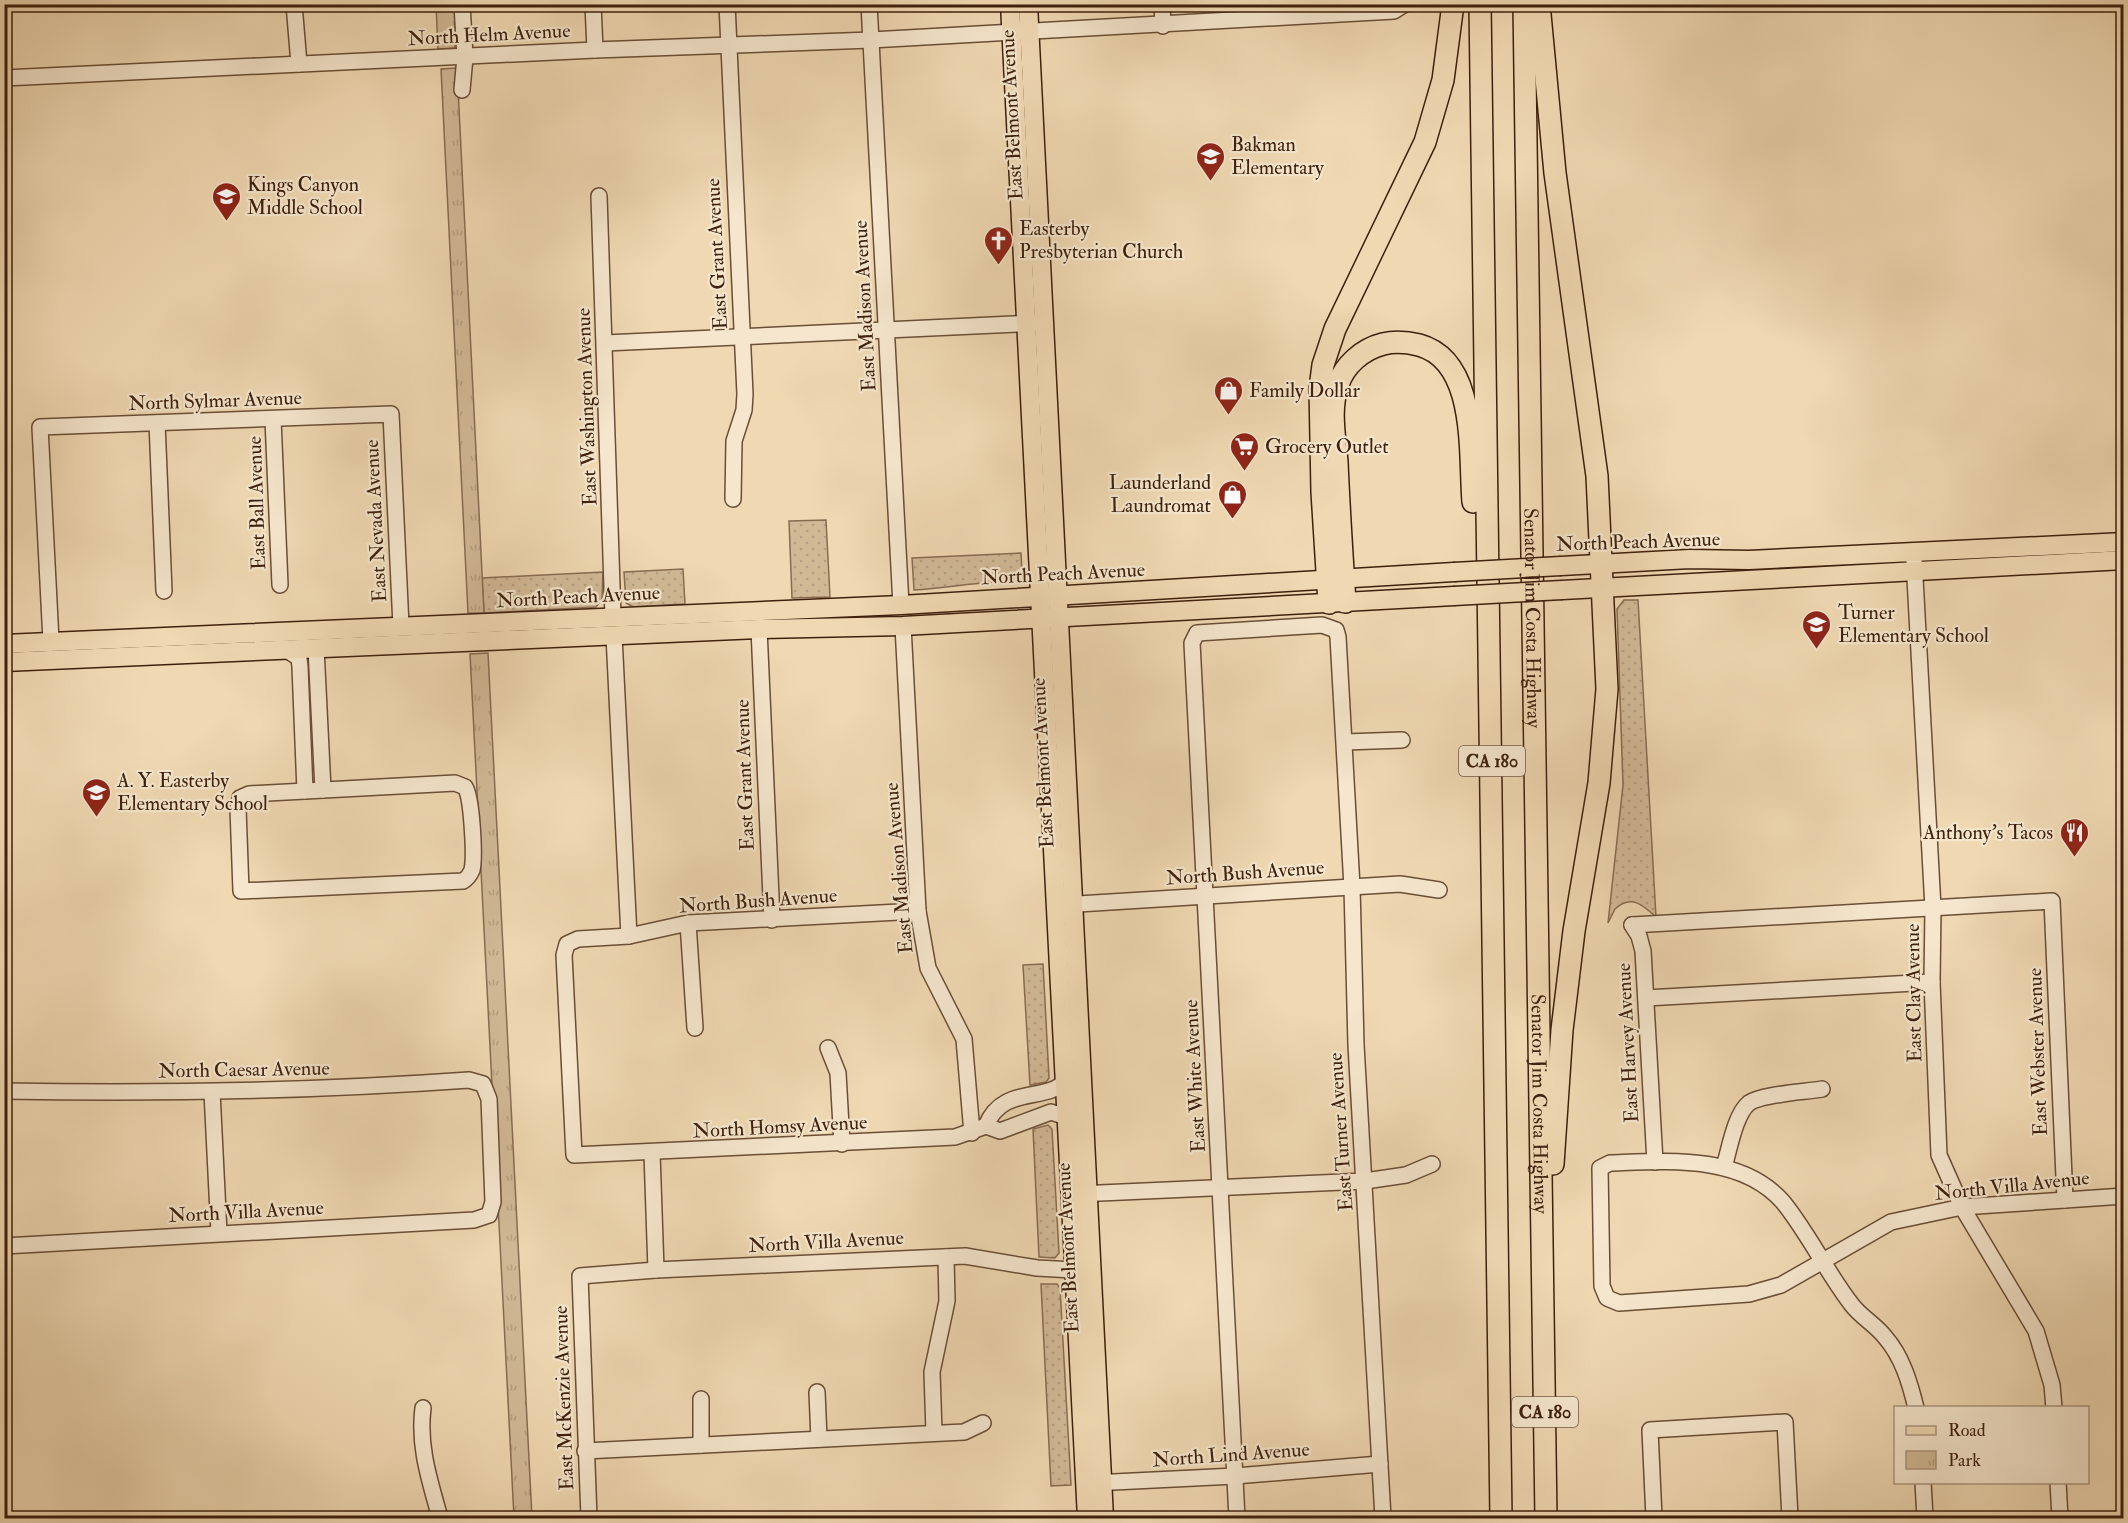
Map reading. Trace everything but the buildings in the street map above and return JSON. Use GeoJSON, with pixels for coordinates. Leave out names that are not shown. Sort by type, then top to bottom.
{"type":"FeatureCollection","features":[{"type":"Feature","properties":{"kind":"highway"},"geometry":{"type":"LineString","coordinates":[[1337,603],[1320,388],[1323,365],[1335,329],[1425,142],[1443,80],[1453,4]]}},
{"type":"Feature","properties":{"kind":"highway","name":"CA 180"},"geometry":{"type":"LineString","coordinates":[[1480,4],[1486,517],[1495,898],[1501,1518]]}},
{"type":"Feature","properties":{"kind":"highway","name":"Senator Jim Costa Highway"},"geometry":{"type":"LineString","coordinates":[[1524,4],[1546,1518]]}},
{"type":"Feature","properties":{"kind":"highway"},"geometry":{"type":"LineString","coordinates":[[1539,4],[1555,173],[1596,465],[1603,564],[1606,689],[1604,740],[1574,931],[1562,1030],[1543,1305]]}},
{"type":"Feature","properties":{"kind":"highway"},"geometry":{"type":"LineString","coordinates":[[1335,579],[1334,409],[1337,385],[1354,360],[1374,347],[1403,342],[1427,348],[1452,368],[1458,378],[1465,403],[1495,898]]}},
{"type":"Feature","properties":{"kind":"main road","name":"East Belmont Avenue"},"geometry":{"type":"LineString","coordinates":[[1010,4],[1020,32],[1094,1483],[1087,1518]]}},
{"type":"Feature","properties":{"kind":"main road","name":"East Belmont Avenue"},"geometry":{"type":"LineString","coordinates":[[1020,32],[1028,4]]}},
{"type":"Feature","properties":{"kind":"main road","name":"North Peach Avenue"},"geometry":{"type":"LineString","coordinates":[[4,662],[759,629],[903,626],[1337,603],[1779,577],[1914,560],[2124,542]]}},
{"type":"Feature","properties":{"kind":"main road","name":"North Peach Avenue"},"geometry":{"type":"LineString","coordinates":[[4,644],[901,605],[1690,559],[1734,561],[1831,555],[1914,560],[2124,560]]}},
{"type":"Feature","properties":{"kind":"main road"},"geometry":{"type":"LineString","coordinates":[[1779,577],[1783,568],[1816,564],[1831,555]]}},
{"type":"Feature","properties":{"kind":"main road"},"geometry":{"type":"LineString","coordinates":[[1723,580],[1742,569],[1771,566],[1777,558]]}},
{"type":"Feature","properties":{"kind":"main road"},"geometry":{"type":"LineString","coordinates":[[759,629],[768,620],[837,616],[857,607]]}},
{"type":"Feature","properties":{"kind":"main road"},"geometry":{"type":"LineString","coordinates":[[540,638],[558,630],[603,625],[613,617]]}},
{"type":"Feature","properties":{"kind":"main road"},"geometry":{"type":"LineString","coordinates":[[316,648],[320,642],[328,639],[391,635],[401,626]]}},
{"type":"Feature","properties":{"kind":"main road","name":"East Belmont Avenue"},"geometry":{"type":"LineString","coordinates":[[1063,905],[1065,1117],[1078,1194],[1074,1269],[1094,1483],[1104,1518]]}},
{"type":"Feature","properties":{"kind":"street"},"geometry":{"type":"LineString","coordinates":[[294,4],[298,64]]}},
{"type":"Feature","properties":{"kind":"street"},"geometry":{"type":"LineString","coordinates":[[462,4],[465,57],[462,90]]}},
{"type":"Feature","properties":{"kind":"street"},"geometry":{"type":"LineString","coordinates":[[593,4],[595,50]]}},
{"type":"Feature","properties":{"kind":"street","name":"East Grant Avenue"},"geometry":{"type":"LineString","coordinates":[[728,4],[745,394],[744,410],[734,441],[734,499]]}},
{"type":"Feature","properties":{"kind":"street","name":"East Madison Avenue"},"geometry":{"type":"LineString","coordinates":[[869,4],[901,605]]}},
{"type":"Feature","properties":{"kind":"street"},"geometry":{"type":"LineString","coordinates":[[1162,4],[1162,26]]}},
{"type":"Feature","properties":{"kind":"street","name":"North Helm Avenue"},"geometry":{"type":"LineString","coordinates":[[4,78],[1162,26],[1288,11],[1394,10],[1404,4]]}},
{"type":"Feature","properties":{"kind":"street","name":"East Washington Avenue"},"geometry":{"type":"LineString","coordinates":[[599,196],[613,617]]}},
{"type":"Feature","properties":{"kind":"street"},"geometry":{"type":"LineString","coordinates":[[605,343],[1035,323]]}},
{"type":"Feature","properties":{"kind":"street","name":"North Sylmar Avenue"},"geometry":{"type":"LineString","coordinates":[[51,641],[40,427],[391,414]]}},
{"type":"Feature","properties":{"kind":"street","name":"East Nevada Avenue"},"geometry":{"type":"LineString","coordinates":[[391,414],[401,626]]}},
{"type":"Feature","properties":{"kind":"street","name":"East Ball Avenue"},"geometry":{"type":"LineString","coordinates":[[273,419],[280,585]]}},
{"type":"Feature","properties":{"kind":"street"},"geometry":{"type":"LineString","coordinates":[[157,423],[164,591]]}},
{"type":"Feature","properties":{"kind":"street","name":"East Clay Avenue"},"geometry":{"type":"LineString","coordinates":[[1914,560],[1933,908],[1932,982],[1939,1155],[1962,1207],[2036,1330],[2052,1385],[2054,1406]]}},
{"type":"Feature","properties":{"kind":"street","name":"East Turner Avenue"},"geometry":{"type":"LineString","coordinates":[[1197,633],[1322,625],[1336,630],[1352,887],[1356,1045],[1383,1518]]}},
{"type":"Feature","properties":{"kind":"street","name":"East Madison Avenue"},"geometry":{"type":"LineString","coordinates":[[903,626],[918,911],[928,968],[964,1039],[972,1133]]}},
{"type":"Feature","properties":{"kind":"street","name":"East Grant Avenue"},"geometry":{"type":"LineString","coordinates":[[759,629],[772,920]]}},
{"type":"Feature","properties":{"kind":"street","name":"East White Avenue"},"geometry":{"type":"LineString","coordinates":[[1197,633],[1192,643],[1237,1518]]}},
{"type":"Feature","properties":{"kind":"street"},"geometry":{"type":"LineString","coordinates":[[614,636],[629,936]]}},
{"type":"Feature","properties":{"kind":"street"},"geometry":{"type":"LineString","coordinates":[[316,648],[322,790]]}},
{"type":"Feature","properties":{"kind":"street"},"geometry":{"type":"LineString","coordinates":[[285,649],[298,658],[300,667],[305,791]]}},
{"type":"Feature","properties":{"kind":"street"},"geometry":{"type":"LineString","coordinates":[[1344,742],[1402,740]]}},
{"type":"Feature","properties":{"kind":"street"},"geometry":{"type":"LineString","coordinates":[[455,783],[465,787],[470,798],[473,866],[468,878],[459,882],[241,891],[238,808],[240,798],[249,794],[305,791],[455,783]]}},
{"type":"Feature","properties":{"kind":"street","name":"North Bush Avenue"},"geometry":{"type":"LineString","coordinates":[[1063,905],[1400,884],[1439,890]]}},
{"type":"Feature","properties":{"kind":"street","name":"East Webster Avenue"},"geometry":{"type":"LineString","coordinates":[[1933,908],[2052,901],[2064,1200]]}},
{"type":"Feature","properties":{"kind":"street","name":"East Harvey Avenue"},"geometry":{"type":"LineString","coordinates":[[1655,1162],[1643,951],[1640,936],[1632,925],[1933,908]]}},
{"type":"Feature","properties":{"kind":"street","name":"North Bush Avenue"},"geometry":{"type":"LineString","coordinates":[[574,1155],[564,955],[567,944],[578,939],[629,936],[688,923],[918,911]]}},
{"type":"Feature","properties":{"kind":"street"},"geometry":{"type":"LineString","coordinates":[[688,923],[695,1028]]}},
{"type":"Feature","properties":{"kind":"street"},"geometry":{"type":"LineString","coordinates":[[1646,998],[1932,982]]}},
{"type":"Feature","properties":{"kind":"street"},"geometry":{"type":"LineString","coordinates":[[828,1048],[838,1073],[842,1144]]}},
{"type":"Feature","properties":{"kind":"street","name":"North Caesar Avenue"},"geometry":{"type":"LineString","coordinates":[[4,1091],[212,1092],[367,1088],[469,1080],[483,1084],[489,1099],[493,1202],[489,1215]]}},
{"type":"Feature","properties":{"kind":"street","name":"North Homsy Avenue"},"geometry":{"type":"LineString","coordinates":[[574,1155],[955,1137],[972,1133],[986,1126],[992,1113],[1009,1102],[1025,1095],[1059,1088],[1064,1082]]}},
{"type":"Feature","properties":{"kind":"street"},"geometry":{"type":"LineString","coordinates":[[1724,1167],[1737,1122],[1749,1104],[1761,1099],[1822,1089]]}},
{"type":"Feature","properties":{"kind":"street"},"geometry":{"type":"LineString","coordinates":[[212,1092],[219,1233]]}},
{"type":"Feature","properties":{"kind":"street","name":"North Homsy Avenue"},"geometry":{"type":"LineString","coordinates":[[986,1126],[1000,1131],[1051,1112],[1065,1117]]}},
{"type":"Feature","properties":{"kind":"street"},"geometry":{"type":"LineString","coordinates":[[652,1153],[656,1270]]}},
{"type":"Feature","properties":{"kind":"street"},"geometry":{"type":"LineString","coordinates":[[1655,1162],[1711,1164],[1724,1167],[1746,1175],[1781,1201],[1853,1306],[1886,1337],[1909,1378],[1916,1406]]}},
{"type":"Feature","properties":{"kind":"street","name":"North Villa Avenue"},"geometry":{"type":"LineString","coordinates":[[1655,1162],[1610,1163],[1600,1168],[1602,1286],[1607,1298],[1619,1303],[1749,1294],[1782,1286],[1891,1222],[1962,1207],[2124,1196]]}},
{"type":"Feature","properties":{"kind":"street"},"geometry":{"type":"LineString","coordinates":[[1078,1194],[1365,1181],[1407,1175],[1432,1164]]}},
{"type":"Feature","properties":{"kind":"street","name":"North Villa Avenue"},"geometry":{"type":"LineString","coordinates":[[4,1246],[474,1220],[489,1215]]}},
{"type":"Feature","properties":{"kind":"street"},"geometry":{"type":"LineString","coordinates":[[934,1433],[932,1372],[947,1301],[946,1257]]}},
{"type":"Feature","properties":{"kind":"street","name":"North Villa Avenue"},"geometry":{"type":"LineString","coordinates":[[580,1276],[656,1270],[946,1257],[987,1258],[1051,1270],[1074,1269]]}},
{"type":"Feature","properties":{"kind":"street","name":"East McKenzie Avenue"},"geometry":{"type":"LineString","coordinates":[[580,1276],[589,1518]]}},
{"type":"Feature","properties":{"kind":"street"},"geometry":{"type":"LineString","coordinates":[[817,1392],[819,1439]]}},
{"type":"Feature","properties":{"kind":"street"},"geometry":{"type":"LineString","coordinates":[[701,1399],[701,1445]]}},
{"type":"Feature","properties":{"kind":"street"},"geometry":{"type":"LineString","coordinates":[[423,1408],[420,1431],[424,1459],[440,1518]]}},
{"type":"Feature","properties":{"kind":"street"},"geometry":{"type":"LineString","coordinates":[[1654,1518],[1650,1430],[1785,1422],[1790,1518]]}},
{"type":"Feature","properties":{"kind":"street"},"geometry":{"type":"LineString","coordinates":[[585,1451],[964,1432],[983,1423]]}},
{"type":"Feature","properties":{"kind":"street","name":"North Lind Avenue"},"geometry":{"type":"LineString","coordinates":[[1094,1483],[1234,1476],[1380,1464]]}},
{"type":"Feature","properties":{"kind":"street"},"geometry":{"type":"LineString","coordinates":[[1923,1484],[1925,1518]]}},
{"type":"Feature","properties":{"kind":"street"},"geometry":{"type":"LineString","coordinates":[[2058,1484],[2060,1518]]}},
{"type":"Feature","properties":{"kind":"green space"},"geometry":{"type":"Polygon","coordinates":[[[436,5],[455,5],[455,48],[438,49],[436,5]]]}},
{"type":"Feature","properties":{"kind":"green space"},"geometry":{"type":"Polygon","coordinates":[[[457,68],[484,613],[468,613],[441,69],[457,68]]]}},
{"type":"Feature","properties":{"kind":"green space"},"geometry":{"type":"Polygon","coordinates":[[[826,520],[830,597],[792,598],[789,521],[826,520]]]}},
{"type":"Feature","properties":{"kind":"green space"},"geometry":{"type":"Polygon","coordinates":[[[1021,553],[1022,573],[1017,581],[914,590],[912,558],[1021,553]]]}},
{"type":"Feature","properties":{"kind":"green space"},"geometry":{"type":"Polygon","coordinates":[[[683,569],[685,604],[633,607],[626,603],[624,572],[683,569]]]}},
{"type":"Feature","properties":{"kind":"green space"},"geometry":{"type":"Polygon","coordinates":[[[603,572],[602,599],[596,607],[484,613],[482,578],[603,572]]]}},
{"type":"Feature","properties":{"kind":"green space"},"geometry":{"type":"Polygon","coordinates":[[[1624,600],[1638,600],[1656,917],[1642,905],[1626,902],[1615,909],[1608,923],[1623,785],[1617,609],[1624,600]]]}},
{"type":"Feature","properties":{"kind":"green space"},"geometry":{"type":"Polygon","coordinates":[[[488,653],[532,1518],[514,1518],[470,654],[488,653]]]}},
{"type":"Feature","properties":{"kind":"green space"},"geometry":{"type":"Polygon","coordinates":[[[1043,964],[1049,1078],[1046,1082],[1030,1085],[1023,965],[1043,964]]]}},
{"type":"Feature","properties":{"kind":"green space"},"geometry":{"type":"Polygon","coordinates":[[[1048,1125],[1052,1129],[1059,1253],[1055,1258],[1039,1257],[1033,1129],[1048,1125]]]}},
{"type":"Feature","properties":{"kind":"green space"},"geometry":{"type":"Polygon","coordinates":[[[1041,1284],[1057,1284],[1060,1288],[1071,1485],[1051,1486],[1041,1284]]]}},
{"type":"Feature","properties":{"kind":"place","name":"Bakman Elementary"},"geometry":{"type":"Point","coordinates":[1210,182]}},
{"type":"Feature","properties":{"kind":"place","name":"Kings Canyon Middle School"},"geometry":{"type":"Point","coordinates":[226,222]}},
{"type":"Feature","properties":{"kind":"place","name":"Easterby Presbyterian Church"},"geometry":{"type":"Point","coordinates":[998,266]}},
{"type":"Feature","properties":{"kind":"place","name":"Family Dollar"},"geometry":{"type":"Point","coordinates":[1228,416]}},
{"type":"Feature","properties":{"kind":"place","name":"Grocery Outlet"},"geometry":{"type":"Point","coordinates":[1244,472]}},
{"type":"Feature","properties":{"kind":"place","name":"Launderland Laundromat"},"geometry":{"type":"Point","coordinates":[1232,520]}},
{"type":"Feature","properties":{"kind":"place","name":"Turner Elementary School"},"geometry":{"type":"Point","coordinates":[1817,650]}},
{"type":"Feature","properties":{"kind":"place","name":"A. Y. Easterby Elementary School"},"geometry":{"type":"Point","coordinates":[96,818]}},
{"type":"Feature","properties":{"kind":"place","name":"Anthony's Tacos"},"geometry":{"type":"Point","coordinates":[2074,858]}}]}
